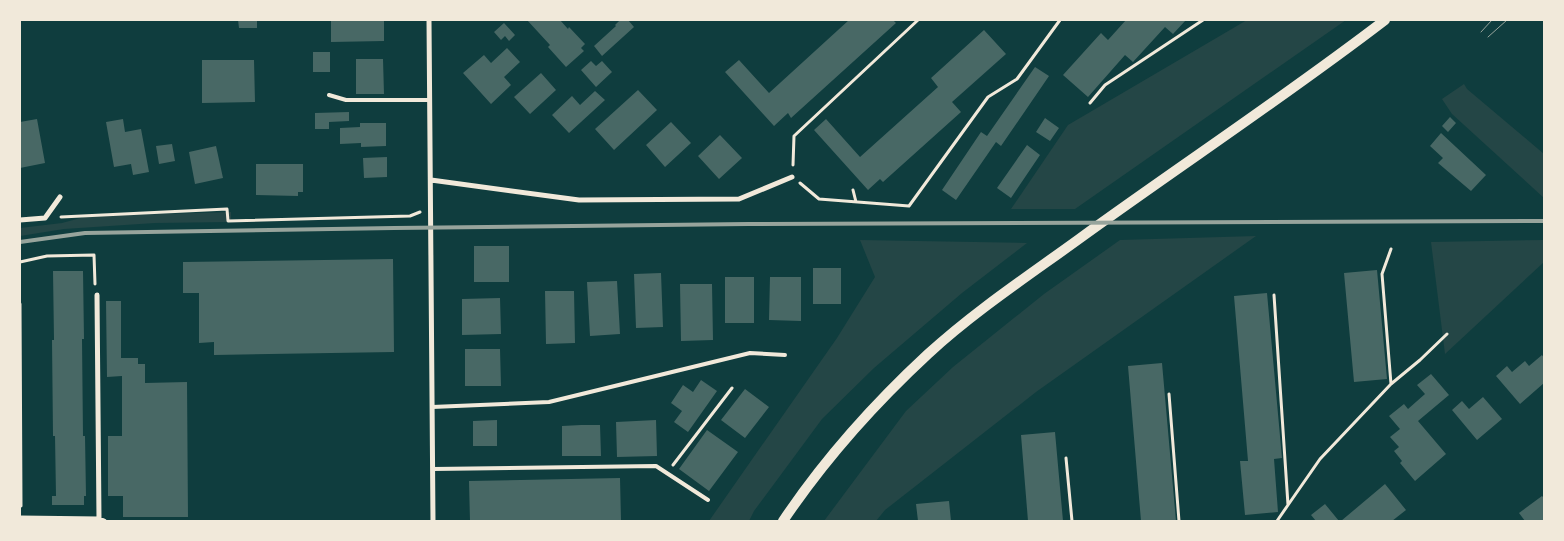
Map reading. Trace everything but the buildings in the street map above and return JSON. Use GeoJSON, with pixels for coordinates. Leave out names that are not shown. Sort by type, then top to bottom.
{"type":"FeatureCollection","features":[{"type":"Feature","properties":{"kind":"main road"},"geometry":{"type":"LineString","coordinates":[[783,521],[824,466],[862,421],[928,354],[966,323],[1121,208],[1294,88],[1385,20]]}},
{"type":"Feature","properties":{"kind":"street"},"geometry":{"type":"LineString","coordinates":[[429,20],[433,521]]}},
{"type":"Feature","properties":{"kind":"street"},"geometry":{"type":"LineString","coordinates":[[431,180],[579,200],[739,199],[792,177]]}},
{"type":"Feature","properties":{"kind":"street"},"geometry":{"type":"LineString","coordinates":[[20,220],[45,218],[60,197]]}},
{"type":"Feature","properties":{"kind":"street"},"geometry":{"type":"LineString","coordinates":[[21,518],[101,520],[97,295]]}},
{"type":"Feature","properties":{"kind":"lane"},"geometry":{"type":"LineString","coordinates":[[329,94],[346,100],[430,100]]}},
{"type":"Feature","properties":{"kind":"lane"},"geometry":{"type":"LineString","coordinates":[[432,407],[548,402],[750,353],[785,356]]}},
{"type":"Feature","properties":{"kind":"lane"},"geometry":{"type":"LineString","coordinates":[[433,469],[656,466],[708,500]]}},
{"type":"Feature","properties":{"kind":"path"},"geometry":{"type":"LineString","coordinates":[[918,20],[794,136],[792,177],[819,199],[909,206],[988,97],[1016,79],[1060,20]]}},
{"type":"Feature","properties":{"kind":"path"},"geometry":{"type":"LineString","coordinates":[[1090,103],[1105,86],[1203,20]]}},
{"type":"Feature","properties":{"kind":"path"},"geometry":{"type":"LineString","coordinates":[[853,190],[856,202]]}},
{"type":"Feature","properties":{"kind":"path"},"geometry":{"type":"LineString","coordinates":[[45,218],[228,209],[228,221],[410,216],[431,208]]}},
{"type":"Feature","properties":{"kind":"path"},"geometry":{"type":"LineString","coordinates":[[1391,249],[1382,274],[1391,384]]}},
{"type":"Feature","properties":{"kind":"path"},"geometry":{"type":"LineString","coordinates":[[20,262],[47,256],[94,255],[95,290],[97,295]]}},
{"type":"Feature","properties":{"kind":"path"},"geometry":{"type":"LineString","coordinates":[[1274,295],[1288,505]]}},
{"type":"Feature","properties":{"kind":"path"},"geometry":{"type":"LineString","coordinates":[[20,304],[21,518]]}},
{"type":"Feature","properties":{"kind":"path"},"geometry":{"type":"LineString","coordinates":[[1277,521],[1320,459],[1391,384],[1447,334]]}},
{"type":"Feature","properties":{"kind":"path"},"geometry":{"type":"LineString","coordinates":[[667,473],[732,388]]}},
{"type":"Feature","properties":{"kind":"path"},"geometry":{"type":"LineString","coordinates":[[1169,394],[1179,521]]}},
{"type":"Feature","properties":{"kind":"path"},"geometry":{"type":"LineString","coordinates":[[1066,458],[1072,521]]}},
{"type":"Feature","properties":{"kind":"shaded area"},"geometry":{"type":"Polygon","coordinates":[[[1247,20],[1346,20],[1075,209],[1011,209],[1068,125],[1247,20]]]}},
{"type":"Feature","properties":{"kind":"shaded area"},"geometry":{"type":"Polygon","coordinates":[[[1464,84],[1467,89],[1544,154],[1544,198],[1452,114],[1442,99],[1464,84]]]}},
{"type":"Feature","properties":{"kind":"shaded area"},"geometry":{"type":"Polygon","coordinates":[[[231,212],[231,222],[155,223],[64,229],[20,236],[20,228],[62,223],[88,216],[231,212]]]}},
{"type":"Feature","properties":{"kind":"shaded area"},"geometry":{"type":"Polygon","coordinates":[[[1256,236],[1036,392],[885,510],[876,521],[824,521],[906,411],[953,367],[1044,294],[1120,240],[1256,236]]]}},
{"type":"Feature","properties":{"kind":"shaded area"},"geometry":{"type":"Polygon","coordinates":[[[860,240],[1027,243],[962,293],[874,368],[822,419],[754,511],[749,521],[709,521],[837,338],[875,277],[860,240]]]}},
{"type":"Feature","properties":{"kind":"shaded area"},"geometry":{"type":"Polygon","coordinates":[[[1544,240],[1544,262],[1445,354],[1431,242],[1544,240]]]}},
{"type":"Feature","properties":{"kind":"tram line"},"geometry":{"type":"LineString","coordinates":[[1481,32],[1492,20]]}},
{"type":"Feature","properties":{"kind":"tram line"},"geometry":{"type":"LineString","coordinates":[[1488,37],[1507,20]]}},
{"type":"Feature","properties":{"kind":"railway"},"geometry":{"type":"LineString","coordinates":[[20,242],[85,233],[394,228],[748,224],[1544,221]]}}]}
